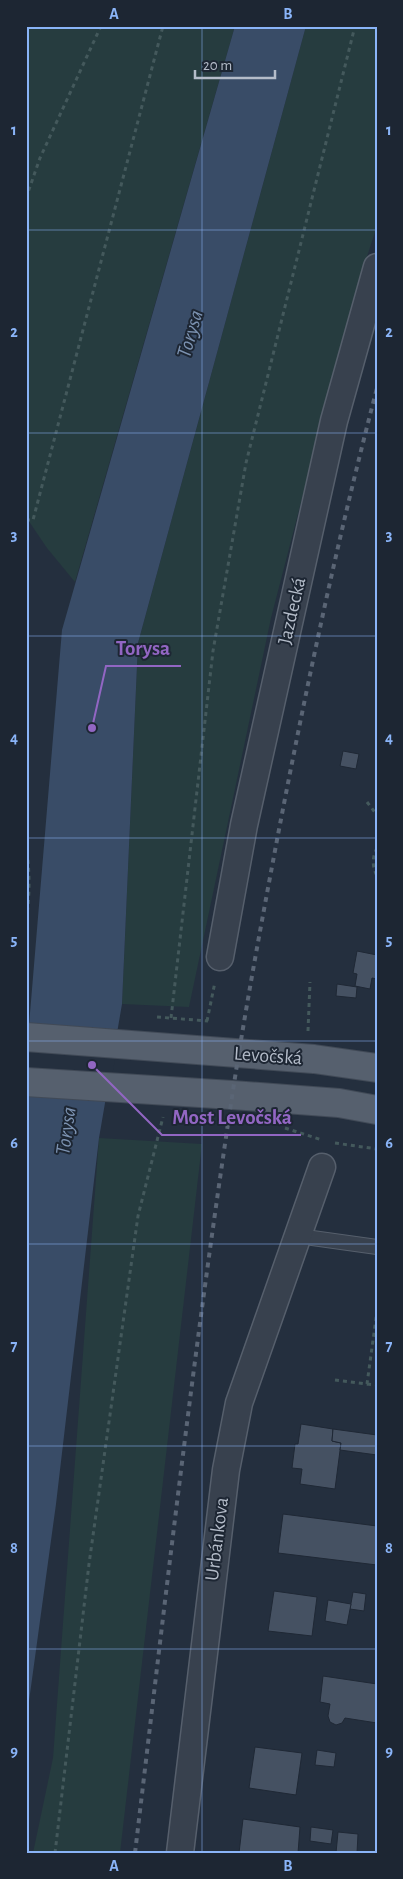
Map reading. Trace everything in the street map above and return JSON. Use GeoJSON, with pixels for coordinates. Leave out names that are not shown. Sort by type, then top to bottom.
{"type":"FeatureCollection","features":[{"type":"Feature","properties":{"kind":"main road","name":"Levočská"},"geometry":{"type":"LineString","coordinates":[[26,1037],[314,1059],[377,1068]]}},
{"type":"Feature","properties":{"kind":"main road","name":"Levočská"},"geometry":{"type":"LineString","coordinates":[[26,1082],[161,1100],[339,1103],[377,1110]]}},
{"type":"Feature","properties":{"kind":"street","name":"Jazdecká"},"geometry":{"type":"LineString","coordinates":[[220,957],[244,825],[334,421],[377,267]]}},
{"type":"Feature","properties":{"kind":"street","name":"Urbánkova"},"geometry":{"type":"LineString","coordinates":[[180,1853],[226,1470],[239,1403],[322,1167]]}},
{"type":"Feature","properties":{"kind":"lane"},"geometry":{"type":"LineString","coordinates":[[298,1236],[377,1247]]}},
{"type":"Feature","properties":{"kind":"path"},"geometry":{"type":"LineString","coordinates":[[26,198],[40,158],[101,26]]}},
{"type":"Feature","properties":{"kind":"path"},"geometry":{"type":"LineString","coordinates":[[26,520],[33,520],[163,26]]}},
{"type":"Feature","properties":{"kind":"path"},"geometry":{"type":"LineString","coordinates":[[171,1018],[213,651],[246,463],[355,26]]}},
{"type":"Feature","properties":{"kind":"path"},"geometry":{"type":"LineString","coordinates":[[367,802],[377,815]]}},
{"type":"Feature","properties":{"kind":"path"},"geometry":{"type":"LineString","coordinates":[[26,844],[30,872],[30,894],[26,923]]}},
{"type":"Feature","properties":{"kind":"path"},"geometry":{"type":"LineString","coordinates":[[377,848],[373,856],[374,870],[377,876]]}},
{"type":"Feature","properties":{"kind":"path"},"geometry":{"type":"LineString","coordinates":[[207,1021],[220,957]]}},
{"type":"Feature","properties":{"kind":"path"},"geometry":{"type":"LineString","coordinates":[[308,1032],[310,982]]}},
{"type":"Feature","properties":{"kind":"path"},"geometry":{"type":"LineString","coordinates":[[55,1853],[88,1564],[138,1216],[161,1100]]}},
{"type":"Feature","properties":{"kind":"path"},"geometry":{"type":"LineString","coordinates":[[281,1127],[329,1142],[377,1149]]}},
{"type":"Feature","properties":{"kind":"path"},"geometry":{"type":"LineString","coordinates":[[367,1384],[377,1311]]}},
{"type":"Feature","properties":{"kind":"path"},"geometry":{"type":"LineString","coordinates":[[335,1380],[377,1385]]}},
{"type":"Feature","properties":{"kind":"green space"},"geometry":{"type":"Polygon","coordinates":[[[26,26],[235,26],[75,582],[47,548],[26,517],[26,26]]]}},
{"type":"Feature","properties":{"kind":"green space"},"geometry":{"type":"Polygon","coordinates":[[[306,26],[377,26],[377,226],[356,290],[271,618],[189,1007],[122,1004],[138,643],[306,26]]]}},
{"type":"Feature","properties":{"kind":"green space"},"geometry":{"type":"Polygon","coordinates":[[[99,1138],[202,1144],[120,1853],[33,1853],[53,1758],[99,1138]]]}},
{"type":"Feature","properties":{"kind":"water"},"geometry":{"type":"Polygon","coordinates":[[[235,26],[306,26],[138,643],[122,1004],[99,1138],[56,1504],[26,1723],[26,1061],[62,630],[235,26]]]}},
{"type":"Feature","properties":{"kind":"pier"},"geometry":{"type":"Polygon","coordinates":[[[26,1033],[118,1043],[110,1087],[26,1082],[26,1033]]]}},
{"type":"Feature","properties":{"kind":"building"},"geometry":{"type":"Polygon","coordinates":[[[343,751],[359,754],[356,769],[340,766],[343,751]]]}},
{"type":"Feature","properties":{"kind":"building"},"geometry":{"type":"Polygon","coordinates":[[[357,951],[377,955],[377,979],[372,978],[370,989],[355,986],[357,974],[353,973],[357,951]]]}},
{"type":"Feature","properties":{"kind":"building"},"geometry":{"type":"Polygon","coordinates":[[[337,984],[357,987],[356,998],[336,996],[337,984]]]}},
{"type":"Feature","properties":{"kind":"building"},"geometry":{"type":"Polygon","coordinates":[[[301,1424],[333,1429],[332,1441],[341,1443],[335,1489],[300,1484],[302,1469],[292,1468],[295,1444],[298,1444],[301,1424]]]}},
{"type":"Feature","properties":{"kind":"building"},"geometry":{"type":"Polygon","coordinates":[[[333,1429],[377,1435],[377,1455],[340,1450],[341,1443],[332,1441],[333,1429]]]}},
{"type":"Feature","properties":{"kind":"building"},"geometry":{"type":"Polygon","coordinates":[[[283,1514],[377,1526],[377,1565],[278,1553],[283,1514]]]}},
{"type":"Feature","properties":{"kind":"building"},"geometry":{"type":"Polygon","coordinates":[[[274,1591],[317,1597],[312,1636],[268,1631],[274,1591]]]}},
{"type":"Feature","properties":{"kind":"building"},"geometry":{"type":"Polygon","coordinates":[[[353,1592],[366,1594],[364,1611],[350,1609],[353,1592]]]}},
{"type":"Feature","properties":{"kind":"building"},"geometry":{"type":"Polygon","coordinates":[[[328,1600],[351,1604],[347,1625],[325,1621],[328,1600]]]}},
{"type":"Feature","properties":{"kind":"building"},"geometry":{"type":"Polygon","coordinates":[[[323,1676],[377,1684],[377,1723],[345,1718],[342,1723],[336,1725],[330,1722],[328,1716],[330,1704],[320,1702],[323,1676]]]}},
{"type":"Feature","properties":{"kind":"building"},"geometry":{"type":"Polygon","coordinates":[[[255,1747],[302,1753],[296,1795],[249,1788],[255,1747]]]}},
{"type":"Feature","properties":{"kind":"building"},"geometry":{"type":"Polygon","coordinates":[[[317,1750],[336,1753],[334,1767],[315,1765],[317,1750]]]}},
{"type":"Feature","properties":{"kind":"building"},"geometry":{"type":"Polygon","coordinates":[[[243,1819],[300,1827],[298,1853],[239,1853],[243,1819]]]}},
{"type":"Feature","properties":{"kind":"building"},"geometry":{"type":"Polygon","coordinates":[[[311,1827],[333,1830],[331,1844],[310,1841],[311,1827]]]}},
{"type":"Feature","properties":{"kind":"building"},"geometry":{"type":"Polygon","coordinates":[[[338,1832],[358,1834],[357,1853],[336,1853],[338,1832]]]}},
{"type":"Feature","properties":{"kind":"railway"},"geometry":{"type":"LineString","coordinates":[[135,1853],[193,1380],[218,1191],[242,1033],[277,840],[311,669],[349,500],[377,388]]}},
{"type":"Feature","properties":{"kind":"place","name":"Torysa"},"geometry":{"type":"Point","coordinates":[92,728]}},
{"type":"Feature","properties":{"kind":"place","name":"Most Levočská"},"geometry":{"type":"Point","coordinates":[92,1065]}}]}
